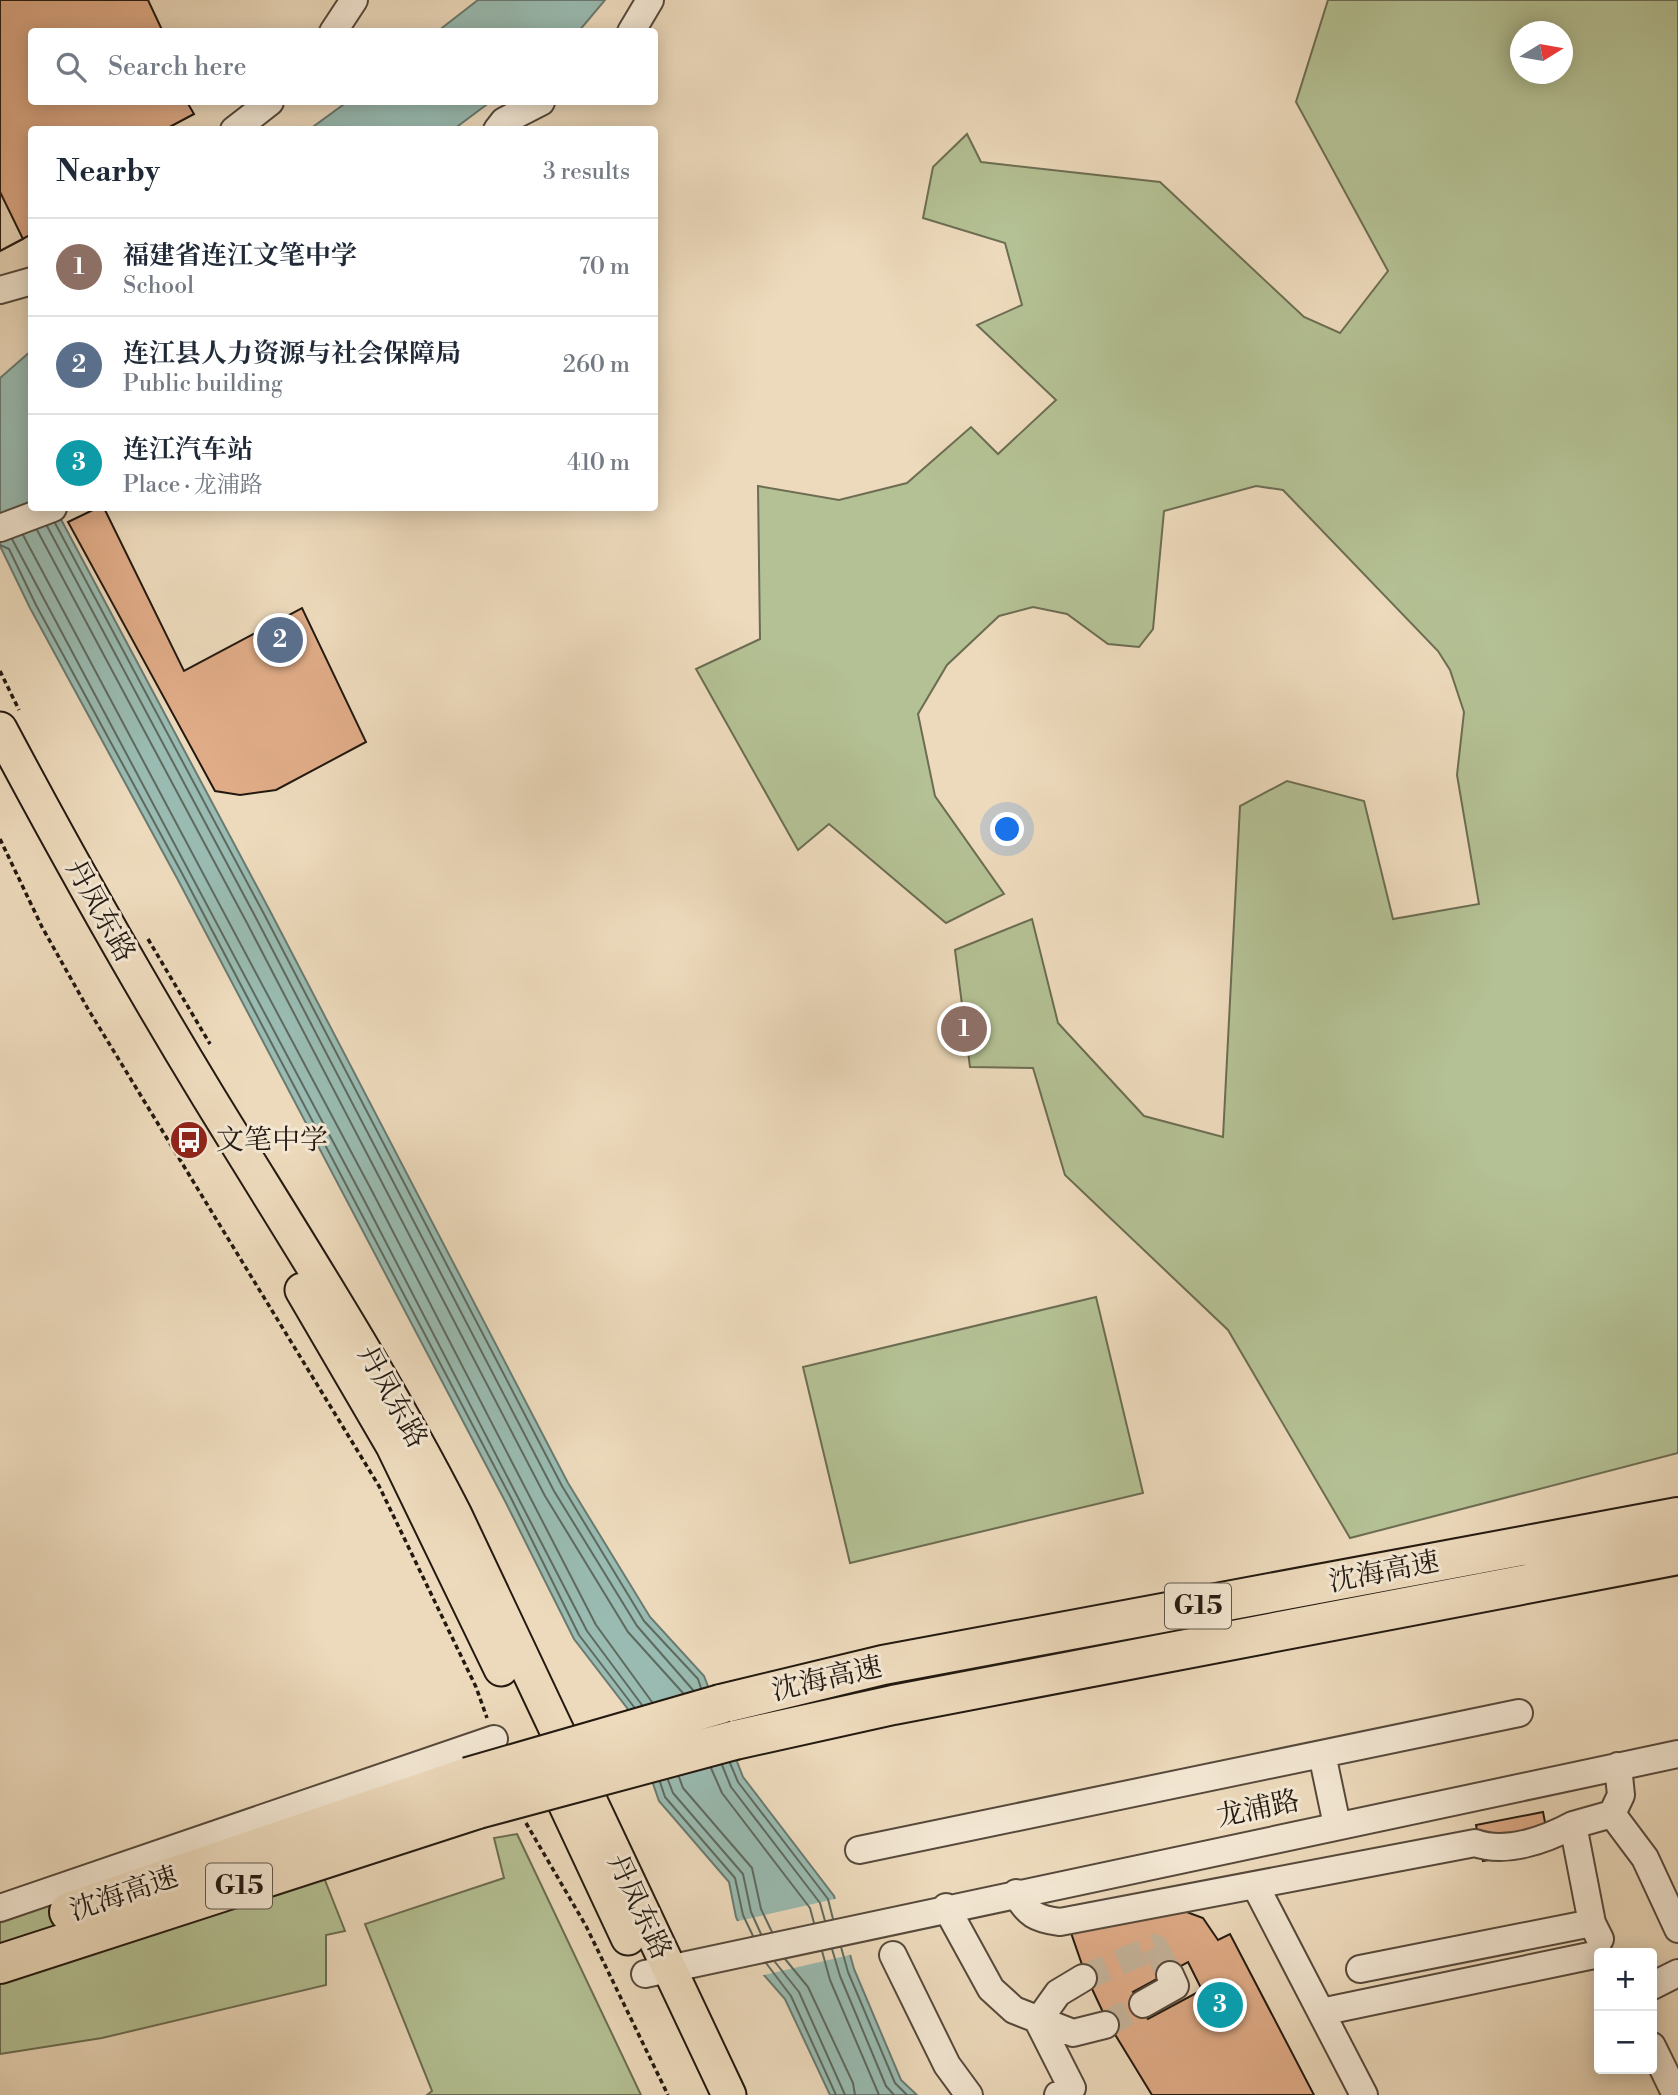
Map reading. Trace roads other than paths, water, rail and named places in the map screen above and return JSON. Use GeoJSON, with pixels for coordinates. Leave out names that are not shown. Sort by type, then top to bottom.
{"type":"FeatureCollection","features":[{"type":"Feature","properties":{"kind":"highway","name":"沈海高速"},"geometry":{"type":"LineString","coordinates":[[0,1936],[468,1777],[720,1704],[883,1665],[1678,1517]]}},
{"type":"Feature","properties":{"kind":"highway","name":"沈海高速"},"geometry":{"type":"LineString","coordinates":[[0,1964],[478,1809],[735,1740],[893,1705],[1678,1555]]}},
{"type":"Feature","properties":{"kind":"main road","name":"丹凤东路"},"geometry":{"type":"LineString","coordinates":[[0,729],[142,985],[348,1321],[415,1438],[455,1515],[656,1972],[704,2095]]}},
{"type":"Feature","properties":{"kind":"main road","name":"丹凤东路"},"geometry":{"type":"LineString","coordinates":[[0,778],[149,1039],[393,1446],[656,1972],[729,2095]]}},
{"type":"Feature","properties":{"kind":"street"},"geometry":{"type":"LineString","coordinates":[[336,28],[354,0]]}},
{"type":"Feature","properties":{"kind":"street"},"geometry":{"type":"LineString","coordinates":[[633,28],[650,0]]}},
{"type":"Feature","properties":{"kind":"street"},"geometry":{"type":"LineString","coordinates":[[239,126],[266,105]]}},
{"type":"Feature","properties":{"kind":"street"},"geometry":{"type":"LineString","coordinates":[[500,126],[504,121],[535,105]]}},
{"type":"Feature","properties":{"kind":"street"},"geometry":{"type":"LineString","coordinates":[[0,290],[28,282]]}},
{"type":"Feature","properties":{"kind":"street"},"geometry":{"type":"LineString","coordinates":[[0,528],[45,511]]}},
{"type":"Feature","properties":{"kind":"street"},"geometry":{"type":"LineString","coordinates":[[859,1850],[1518,1713]]}},
{"type":"Feature","properties":{"kind":"street"},"geometry":{"type":"LineString","coordinates":[[0,1909],[494,1739]]}},
{"type":"Feature","properties":{"kind":"street"},"geometry":{"type":"LineString","coordinates":[[1322,1754],[1337,1825]]}},
{"type":"Feature","properties":{"kind":"street","name":"龙浦路"},"geometry":{"type":"LineString","coordinates":[[656,1972],[946,1907],[1678,1754]]}},
{"type":"Feature","properties":{"kind":"street"},"geometry":{"type":"LineString","coordinates":[[1016,1893],[1023,1907],[1036,1919],[1060,1922],[1475,1843],[1491,1849],[1550,1838],[1573,1825],[1612,1814],[1621,1795],[1618,1766]]}},
{"type":"Feature","properties":{"kind":"street"},"geometry":{"type":"LineString","coordinates":[[1612,1814],[1645,1858],[1678,1929]]}},
{"type":"Feature","properties":{"kind":"street"},"geometry":{"type":"LineString","coordinates":[[1573,1825],[1592,1923],[1601,1948]]}},
{"type":"Feature","properties":{"kind":"street"},"geometry":{"type":"LineString","coordinates":[[1255,1885],[1364,2095]]}},
{"type":"Feature","properties":{"kind":"street"},"geometry":{"type":"LineString","coordinates":[[946,1907],[991,1989],[1014,2010],[1073,2032],[1105,2025]]}},
{"type":"Feature","properties":{"kind":"street"},"geometry":{"type":"LineString","coordinates":[[1360,1969],[1592,1923]]}},
{"type":"Feature","properties":{"kind":"street"},"geometry":{"type":"LineString","coordinates":[[892,1955],[947,2065],[969,2095]]}},
{"type":"Feature","properties":{"kind":"street"},"geometry":{"type":"LineString","coordinates":[[1321,2012],[1594,1955]]}},
{"type":"Feature","properties":{"kind":"street"},"geometry":{"type":"LineString","coordinates":[[1657,1984],[1678,1973]]}},
{"type":"Feature","properties":{"kind":"street"},"geometry":{"type":"LineString","coordinates":[[1143,2004],[1175,1986],[1170,1975]]}},
{"type":"Feature","properties":{"kind":"street"},"geometry":{"type":"LineString","coordinates":[[1038,2021],[1058,1993],[1083,1978]]}},
{"type":"Feature","properties":{"kind":"street"},"geometry":{"type":"LineString","coordinates":[[1038,2021],[1072,2088],[1058,2095]]}},
{"type":"Feature","properties":{"kind":"street"},"geometry":{"type":"LineString","coordinates":[[1657,2056],[1676,2095]]}},
{"type":"Feature","properties":{"kind":"water"},"geometry":{"type":"Polygon","coordinates":[[[478,0],[605,0],[582,28],[442,28],[478,0]]]}},
{"type":"Feature","properties":{"kind":"water"},"geometry":{"type":"Polygon","coordinates":[[[343,105],[486,105],[458,126],[314,126],[343,105]]]}},
{"type":"Feature","properties":{"kind":"water"},"geometry":{"type":"Polygon","coordinates":[[[28,354],[28,511],[57,512],[270,911],[568,1483],[650,1617],[704,1676],[743,1777],[834,1896],[854,1969],[901,2080],[917,2095],[830,2095],[785,1999],[763,1974],[736,1917],[729,1882],[659,1801],[627,1708],[574,1639],[505,1501],[178,880],[30,608],[0,546],[0,378],[28,354]]]}},
{"type":"Feature","properties":{"kind":"tunnel"},"geometry":{"type":"LineString","coordinates":[[1083,1978],[1155,1947],[1170,1975]]}},
{"type":"Feature","properties":{"kind":"tunnel"},"geometry":{"type":"LineString","coordinates":[[1105,2025],[1143,2004]]}},
{"type":"Feature","properties":{"kind":"place","name":"连江县人力资源与社会保障局"},"geometry":{"type":"Point","coordinates":[280,640]}},
{"type":"Feature","properties":{"kind":"place","name":"福建省连江文笔中学"},"geometry":{"type":"Point","coordinates":[964,1029]}},
{"type":"Feature","properties":{"kind":"place","name":"文笔中学"},"geometry":{"type":"Point","coordinates":[189,1140]}},
{"type":"Feature","properties":{"kind":"place","name":"连江汽车站"},"geometry":{"type":"Point","coordinates":[1220,2005]}}]}
